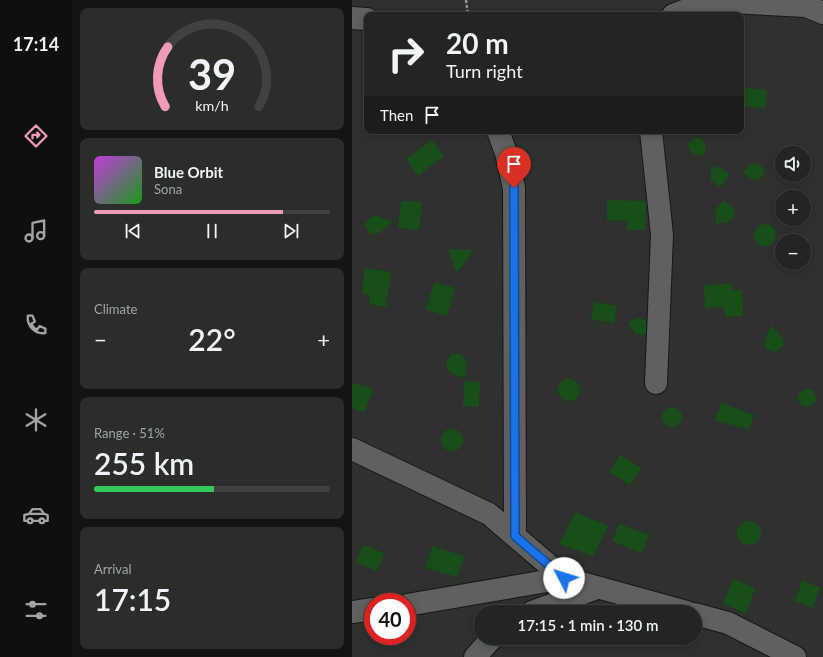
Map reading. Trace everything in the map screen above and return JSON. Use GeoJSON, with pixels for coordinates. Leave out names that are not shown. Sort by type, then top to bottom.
{"type":"FeatureCollection","features":[{"type":"Feature","properties":{"kind":"street"},"geometry":{"type":"LineString","coordinates":[[682,12],[710,2],[806,6],[823,13]]}},
{"type":"Feature","properties":{"kind":"street"},"geometry":{"type":"LineString","coordinates":[[352,18],[364,19]]}},
{"type":"Feature","properties":{"kind":"street"},"geometry":{"type":"LineString","coordinates":[[499,134],[506,153],[514,188],[515,536]]}},
{"type":"Feature","properties":{"kind":"street"},"geometry":{"type":"LineString","coordinates":[[651,134],[662,235],[656,383]]}},
{"type":"Feature","properties":{"kind":"street"},"geometry":{"type":"LineString","coordinates":[[352,449],[489,514],[564,578],[661,605]]}},
{"type":"Feature","properties":{"kind":"street"},"geometry":{"type":"LineString","coordinates":[[416,603],[564,578]]}},
{"type":"Feature","properties":{"kind":"street"},"geometry":{"type":"LineString","coordinates":[[551,605],[597,588]]}},
{"type":"Feature","properties":{"kind":"street"},"geometry":{"type":"LineString","coordinates":[[352,612],[364,610]]}},
{"type":"Feature","properties":{"kind":"street"},"geometry":{"type":"LineString","coordinates":[[702,616],[728,623],[794,657]]}},
{"type":"Feature","properties":{"kind":"street"},"geometry":{"type":"LineString","coordinates":[[475,657],[486,645]]}},
{"type":"Feature","properties":{"kind":"path"},"geometry":{"type":"LineString","coordinates":[[466,0],[468,12]]}},
{"type":"Feature","properties":{"kind":"building"},"geometry":{"type":"Polygon","coordinates":[[[744,87],[767,90],[765,108],[744,106],[744,87]]]}},
{"type":"Feature","properties":{"kind":"building"},"geometry":{"type":"Polygon","coordinates":[[[694,138],[700,138],[704,141],[706,147],[704,155],[695,155],[690,151],[688,144],[694,138]]]}},
{"type":"Feature","properties":{"kind":"building"},"geometry":{"type":"Polygon","coordinates":[[[432,140],[444,156],[418,176],[406,159],[432,140]]]}},
{"type":"Feature","properties":{"kind":"building"},"geometry":{"type":"Polygon","coordinates":[[[756,163],[764,168],[763,175],[758,180],[751,179],[743,172],[750,165],[756,163]]]}},
{"type":"Feature","properties":{"kind":"building"},"geometry":{"type":"Polygon","coordinates":[[[711,166],[721,168],[730,175],[720,187],[711,180],[711,166]]]}},
{"type":"Feature","properties":{"kind":"building"},"geometry":{"type":"Polygon","coordinates":[[[607,200],[646,201],[645,230],[627,230],[627,221],[607,220],[607,200]]]}},
{"type":"Feature","properties":{"kind":"building"},"geometry":{"type":"Polygon","coordinates":[[[724,200],[734,209],[734,218],[728,222],[716,224],[715,210],[724,200]]]}},
{"type":"Feature","properties":{"kind":"building"},"geometry":{"type":"Polygon","coordinates":[[[401,201],[422,202],[419,230],[398,228],[401,201]]]}},
{"type":"Feature","properties":{"kind":"building"},"geometry":{"type":"Polygon","coordinates":[[[374,216],[392,222],[380,233],[371,234],[366,228],[366,223],[369,218],[374,216]]]}},
{"type":"Feature","properties":{"kind":"building"},"geometry":{"type":"Polygon","coordinates":[[[765,224],[773,227],[775,231],[775,239],[773,243],[765,246],[757,243],[754,235],[757,227],[765,224]]]}},
{"type":"Feature","properties":{"kind":"building"},"geometry":{"type":"Polygon","coordinates":[[[448,249],[473,250],[466,262],[456,272],[448,249]]]}},
{"type":"Feature","properties":{"kind":"building"},"geometry":{"type":"Polygon","coordinates":[[[365,268],[391,272],[386,307],[369,304],[370,295],[362,294],[365,268]]]}},
{"type":"Feature","properties":{"kind":"building"},"geometry":{"type":"Polygon","coordinates":[[[434,282],[455,288],[447,316],[426,310],[434,282]]]}},
{"type":"Feature","properties":{"kind":"building"},"geometry":{"type":"Polygon","coordinates":[[[732,284],[733,290],[742,290],[743,316],[725,317],[724,307],[705,308],[704,285],[732,284]]]}},
{"type":"Feature","properties":{"kind":"building"},"geometry":{"type":"Polygon","coordinates":[[[594,302],[617,306],[614,323],[591,319],[594,302]]]}},
{"type":"Feature","properties":{"kind":"building"},"geometry":{"type":"Polygon","coordinates":[[[638,318],[646,320],[646,334],[635,334],[628,322],[638,318]]]}},
{"type":"Feature","properties":{"kind":"building"},"geometry":{"type":"Polygon","coordinates":[[[771,325],[783,339],[783,346],[775,352],[766,349],[764,342],[771,325]]]}},
{"type":"Feature","properties":{"kind":"building"},"geometry":{"type":"Polygon","coordinates":[[[452,354],[460,354],[465,358],[467,365],[465,378],[452,374],[447,369],[446,362],[452,354]]]}},
{"type":"Feature","properties":{"kind":"building"},"geometry":{"type":"Polygon","coordinates":[[[569,379],[577,382],[580,390],[577,398],[569,401],[561,398],[558,390],[561,382],[569,379]]]}},
{"type":"Feature","properties":{"kind":"building"},"geometry":{"type":"Polygon","coordinates":[[[464,381],[480,382],[479,407],[463,406],[464,381]]]}},
{"type":"Feature","properties":{"kind":"building"},"geometry":{"type":"Polygon","coordinates":[[[352,383],[373,389],[365,412],[352,408],[352,383]]]}},
{"type":"Feature","properties":{"kind":"building"},"geometry":{"type":"Polygon","coordinates":[[[803,389],[811,389],[816,394],[814,405],[811,407],[803,407],[798,402],[798,394],[803,389]]]}},
{"type":"Feature","properties":{"kind":"building"},"geometry":{"type":"Polygon","coordinates":[[[721,403],[754,415],[749,429],[715,421],[721,403]]]}},
{"type":"Feature","properties":{"kind":"building"},"geometry":{"type":"Polygon","coordinates":[[[672,407],[679,410],[682,417],[679,424],[672,427],[665,424],[662,417],[665,410],[672,407]]]}},
{"type":"Feature","properties":{"kind":"building"},"geometry":{"type":"Polygon","coordinates":[[[452,429],[460,432],[463,440],[460,448],[452,451],[444,448],[441,440],[444,432],[452,429]]]}},
{"type":"Feature","properties":{"kind":"building"},"geometry":{"type":"Polygon","coordinates":[[[620,455],[641,468],[630,485],[609,472],[620,455]]]}},
{"type":"Feature","properties":{"kind":"building"},"geometry":{"type":"Polygon","coordinates":[[[575,512],[608,526],[593,556],[559,544],[575,512]]]}},
{"type":"Feature","properties":{"kind":"building"},"geometry":{"type":"Polygon","coordinates":[[[749,521],[757,525],[761,533],[757,541],[749,545],[741,541],[737,533],[741,525],[749,521]]]}},
{"type":"Feature","properties":{"kind":"building"},"geometry":{"type":"Polygon","coordinates":[[[619,524],[649,535],[642,553],[612,541],[619,524]]]}},
{"type":"Feature","properties":{"kind":"building"},"geometry":{"type":"Polygon","coordinates":[[[363,545],[384,553],[377,571],[356,562],[363,545]]]}},
{"type":"Feature","properties":{"kind":"building"},"geometry":{"type":"Polygon","coordinates":[[[432,546],[464,556],[457,577],[426,568],[432,546]]]}},
{"type":"Feature","properties":{"kind":"building"},"geometry":{"type":"Polygon","coordinates":[[[733,579],[755,588],[746,613],[723,604],[733,579]]]}},
{"type":"Feature","properties":{"kind":"building"},"geometry":{"type":"Polygon","coordinates":[[[802,581],[820,587],[813,608],[795,601],[802,581]]]}},
{"type":"Feature","properties":{"kind":"route"},"geometry":{"type":"LineString","coordinates":[[514,188],[515,536],[564,578]]}}]}
